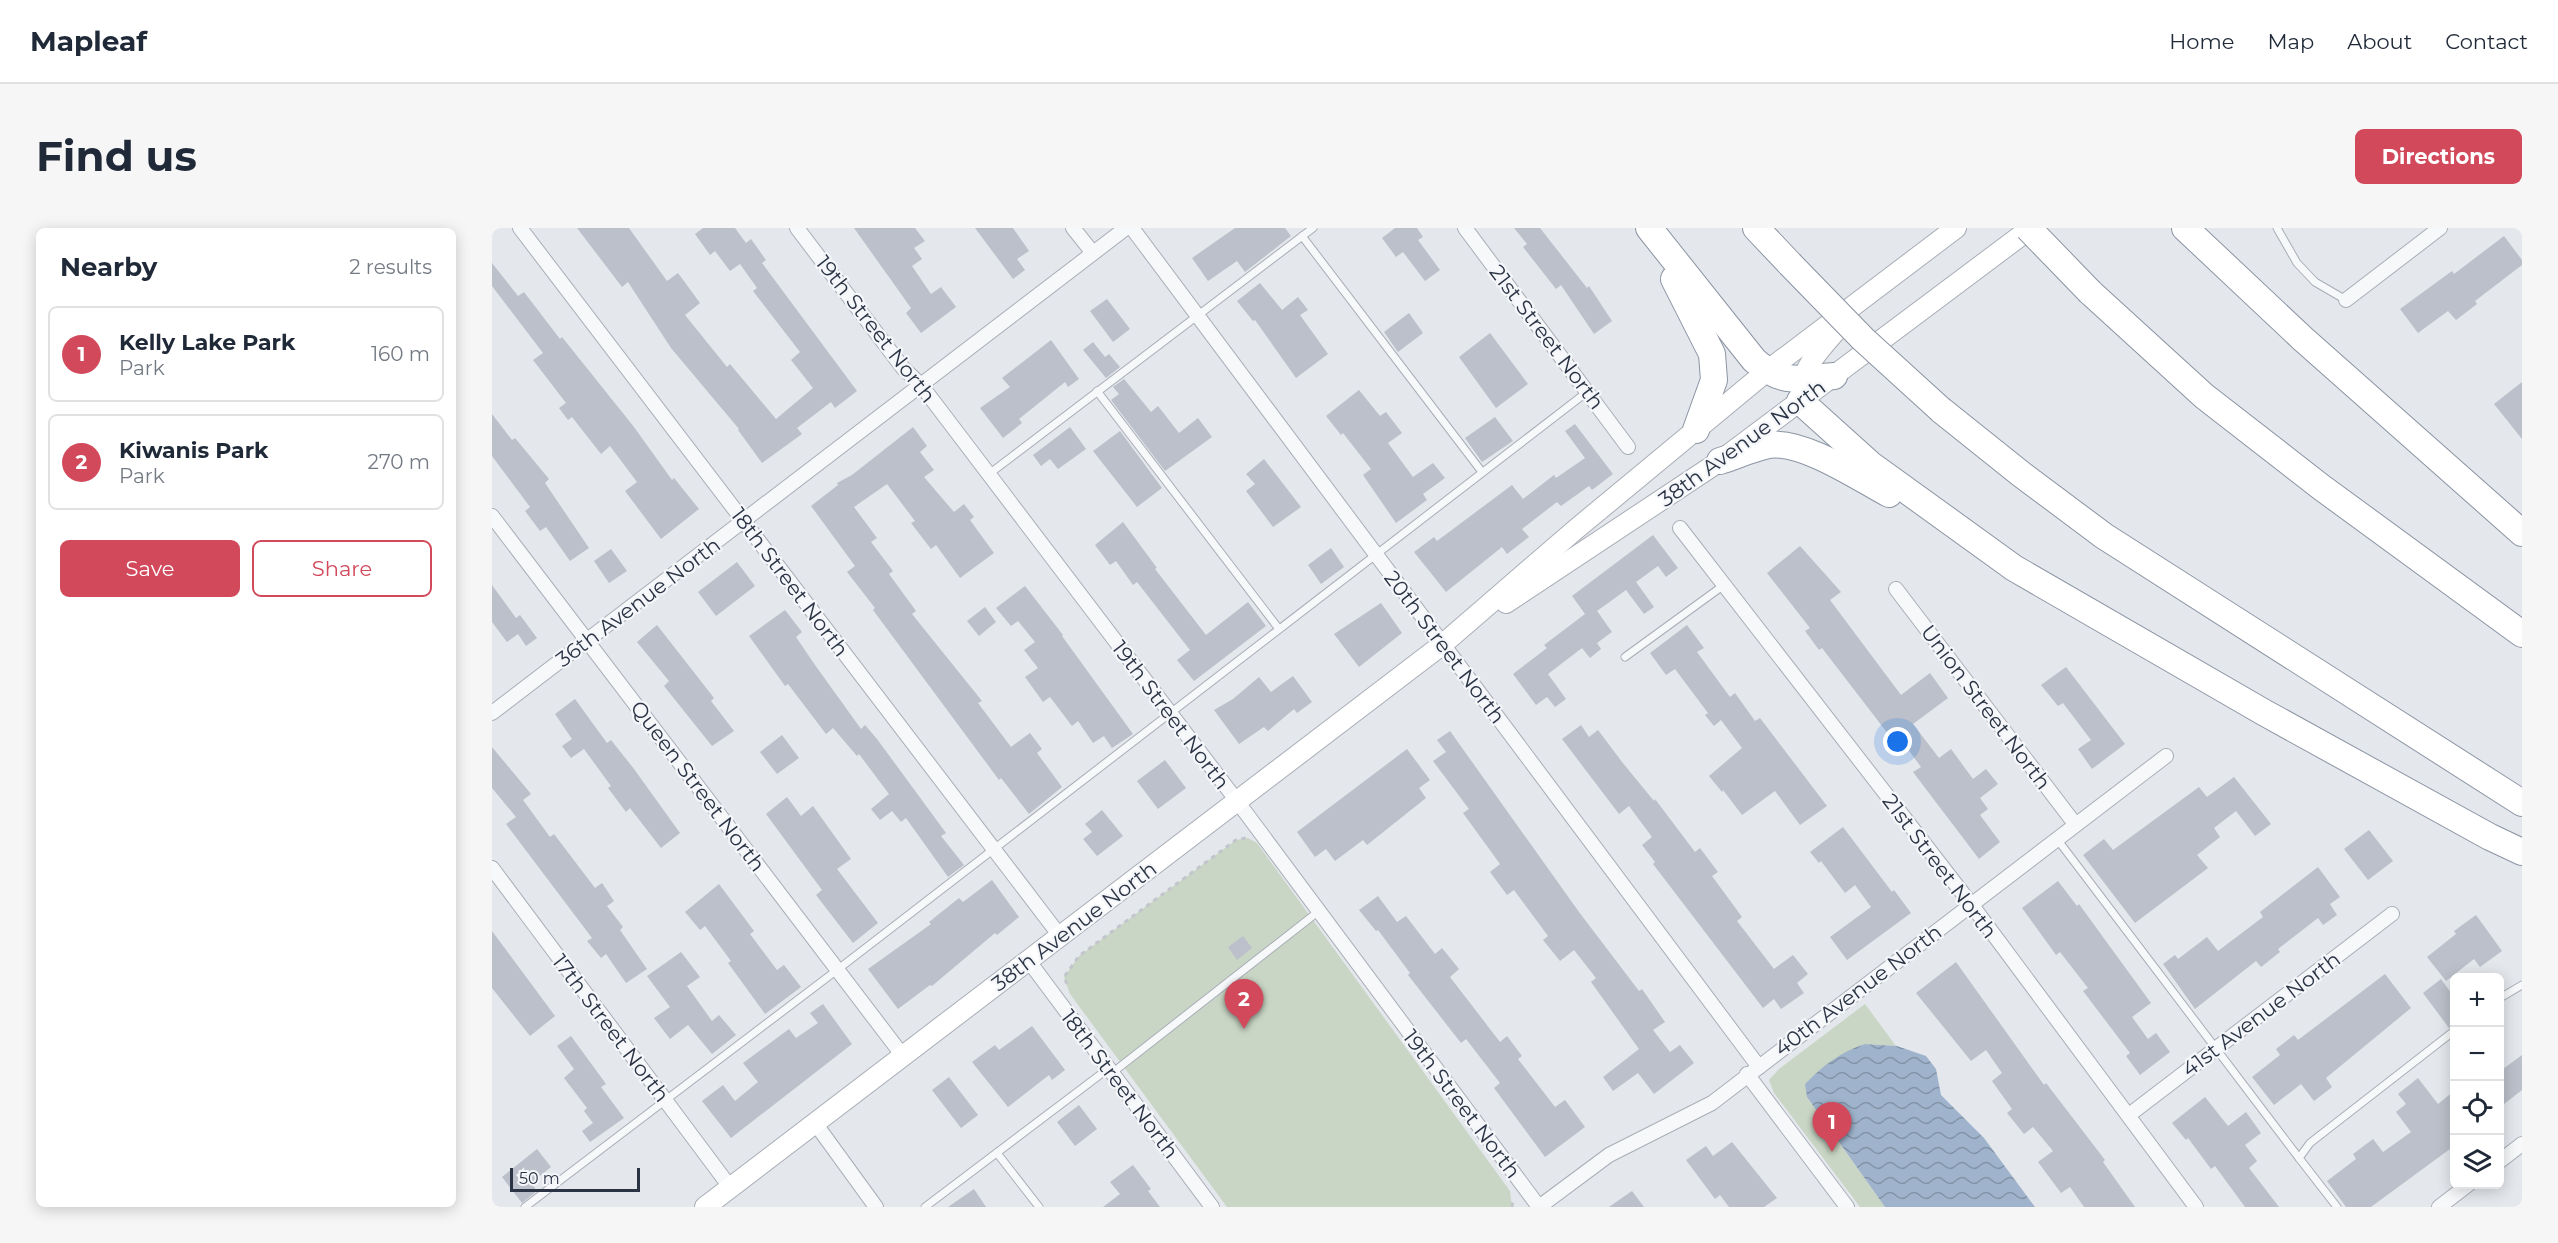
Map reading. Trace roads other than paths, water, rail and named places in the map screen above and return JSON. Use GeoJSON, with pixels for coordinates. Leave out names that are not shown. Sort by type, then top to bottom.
{"type":"FeatureCollection","features":[{"type":"Feature","properties":{"kind":"highway"},"geometry":{"type":"LineString","coordinates":[[1648,228],[1754,360],[1767,371],[1788,380],[1801,390],[1870,464],[1970,537],[2014,568],[2265,713],[2490,837],[2522,852]]}},
{"type":"Feature","properties":{"kind":"highway"},"geometry":{"type":"LineString","coordinates":[[1648,228],[1712,354],[1714,380],[1696,430]]}},
{"type":"Feature","properties":{"kind":"highway"},"geometry":{"type":"LineString","coordinates":[[1756,228],[1863,339],[1941,410],[2020,474],[2104,536],[2522,803]]}},
{"type":"Feature","properties":{"kind":"highway"},"geometry":{"type":"LineString","coordinates":[[2186,228],[2303,339],[2522,533]]}},
{"type":"Feature","properties":{"kind":"highway"},"geometry":{"type":"LineString","coordinates":[[2026,230],[2204,396],[2321,487],[2522,634]]}},
{"type":"Feature","properties":{"kind":"highway"},"geometry":{"type":"LineString","coordinates":[[1801,390],[1834,376]]}},
{"type":"Feature","properties":{"kind":"highway"},"geometry":{"type":"LineString","coordinates":[[1720,461],[1770,445],[1797,448],[1825,459],[1970,537]]}},
{"type":"Feature","properties":{"kind":"main road","name":"38th Avenue North"},"geometry":{"type":"LineString","coordinates":[[705,1207],[1443,644],[1575,530],[1767,371],[1956,228]]}},
{"type":"Feature","properties":{"kind":"main road","name":"38th Avenue North"},"geometry":{"type":"LineString","coordinates":[[1834,376],[2026,230]]}},
{"type":"Feature","properties":{"kind":"main road","name":"38th Avenue North"},"geometry":{"type":"LineString","coordinates":[[1443,644],[1660,503],[1720,461],[1801,390],[1829,339],[1869,294]]}},
{"type":"Feature","properties":{"kind":"street","name":"18th Street North"},"geometry":{"type":"LineString","coordinates":[[520,228],[1060,936]]}},
{"type":"Feature","properties":{"kind":"street","name":"19th Street North"},"geometry":{"type":"LineString","coordinates":[[797,228],[903,368],[921,385],[1237,801],[1539,1207]]}},
{"type":"Feature","properties":{"kind":"street"},"geometry":{"type":"LineString","coordinates":[[1073,228],[1093,254]]}},
{"type":"Feature","properties":{"kind":"street","name":"36th Avenue North"},"geometry":{"type":"LineString","coordinates":[[492,713],[1126,228]]}},
{"type":"Feature","properties":{"kind":"street","name":"20th Street North"},"geometry":{"type":"LineString","coordinates":[[1131,228],[1759,1066]]}},
{"type":"Feature","properties":{"kind":"street","name":"21st Street North"},"geometry":{"type":"LineString","coordinates":[[1465,228],[1628,447]]}},
{"type":"Feature","properties":{"kind":"street"},"geometry":{"type":"LineString","coordinates":[[2346,300],[2440,228]]}},
{"type":"Feature","properties":{"kind":"street","name":"Queen Street North"},"geometry":{"type":"LineString","coordinates":[[492,516],[903,1056]]}},
{"type":"Feature","properties":{"kind":"street","name":"21st Street North"},"geometry":{"type":"LineString","coordinates":[[1680,528],[1971,904],[2196,1207]]}},
{"type":"Feature","properties":{"kind":"street","name":"Union Street North"},"geometry":{"type":"LineString","coordinates":[[1896,589],[2075,824]]}},
{"type":"Feature","properties":{"kind":"street","name":"40th Avenue North"},"geometry":{"type":"LineString","coordinates":[[1539,1207],[1609,1155],[1712,1103],[2166,756]]}},
{"type":"Feature","properties":{"kind":"street","name":"17th Street North"},"geometry":{"type":"LineString","coordinates":[[492,868],[730,1187]]}},
{"type":"Feature","properties":{"kind":"street","name":"41st Avenue North"},"geometry":{"type":"LineString","coordinates":[[2129,1115],[2392,914]]}},
{"type":"Feature","properties":{"kind":"street","name":"18th Street North"},"geometry":{"type":"LineString","coordinates":[[1028,960],[1212,1207]]}},
{"type":"Feature","properties":{"kind":"street"},"geometry":{"type":"LineString","coordinates":[[1747,1074],[1846,1207]]}},
{"type":"Feature","properties":{"kind":"street"},"geometry":{"type":"LineString","coordinates":[[815,1123],[876,1207]]}},
{"type":"Feature","properties":{"kind":"street"},"geometry":{"type":"LineString","coordinates":[[2504,1157],[2522,1144]]}},
{"type":"Feature","properties":{"kind":"street"},"geometry":{"type":"LineString","coordinates":[[2439,1207],[2464,1189]]}},
{"type":"Feature","properties":{"kind":"lane"},"geometry":{"type":"LineString","coordinates":[[989,474],[1313,228]]}},
{"type":"Feature","properties":{"kind":"lane"},"geometry":{"type":"LineString","coordinates":[[2277,228],[2297,262],[2315,282],[2346,300]]}},
{"type":"Feature","properties":{"kind":"lane"},"geometry":{"type":"LineString","coordinates":[[1302,236],[1482,472]]}},
{"type":"Feature","properties":{"kind":"lane"},"geometry":{"type":"LineString","coordinates":[[1097,391],[1279,629]]}},
{"type":"Feature","properties":{"kind":"lane"},"geometry":{"type":"LineString","coordinates":[[525,1207],[837,970],[1587,392]]}},
{"type":"Feature","properties":{"kind":"lane"},"geometry":{"type":"LineString","coordinates":[[1625,657],[1724,585]]}},
{"type":"Feature","properties":{"kind":"lane"},"geometry":{"type":"LineString","coordinates":[[2057,839],[2215,1050],[2337,1207]]}},
{"type":"Feature","properties":{"kind":"lane"},"geometry":{"type":"LineString","coordinates":[[925,1207],[1111,1071],[1319,911]]}},
{"type":"Feature","properties":{"kind":"lane"},"geometry":{"type":"LineString","coordinates":[[2504,995],[2522,985]]}},
{"type":"Feature","properties":{"kind":"lane"},"geometry":{"type":"LineString","coordinates":[[2299,1158],[2310,1143],[2450,1034]]}},
{"type":"Feature","properties":{"kind":"lane"},"geometry":{"type":"LineString","coordinates":[[997,1153],[1039,1207]]}},
{"type":"Feature","properties":{"kind":"water"},"geometry":{"type":"Polygon","coordinates":[[[1865,1044],[1897,1046],[1926,1056],[1936,1069],[1941,1095],[1984,1138],[2035,1207],[1885,1207],[1807,1097],[1805,1084],[1833,1060],[1865,1044]]]}},
{"type":"Feature","properties":{"kind":"place","name":"Kiwanis Park"},"geometry":{"type":"Point","coordinates":[1244,1029]}},
{"type":"Feature","properties":{"kind":"place","name":"Kelly Lake Park"},"geometry":{"type":"Point","coordinates":[1832,1152]}}]}
